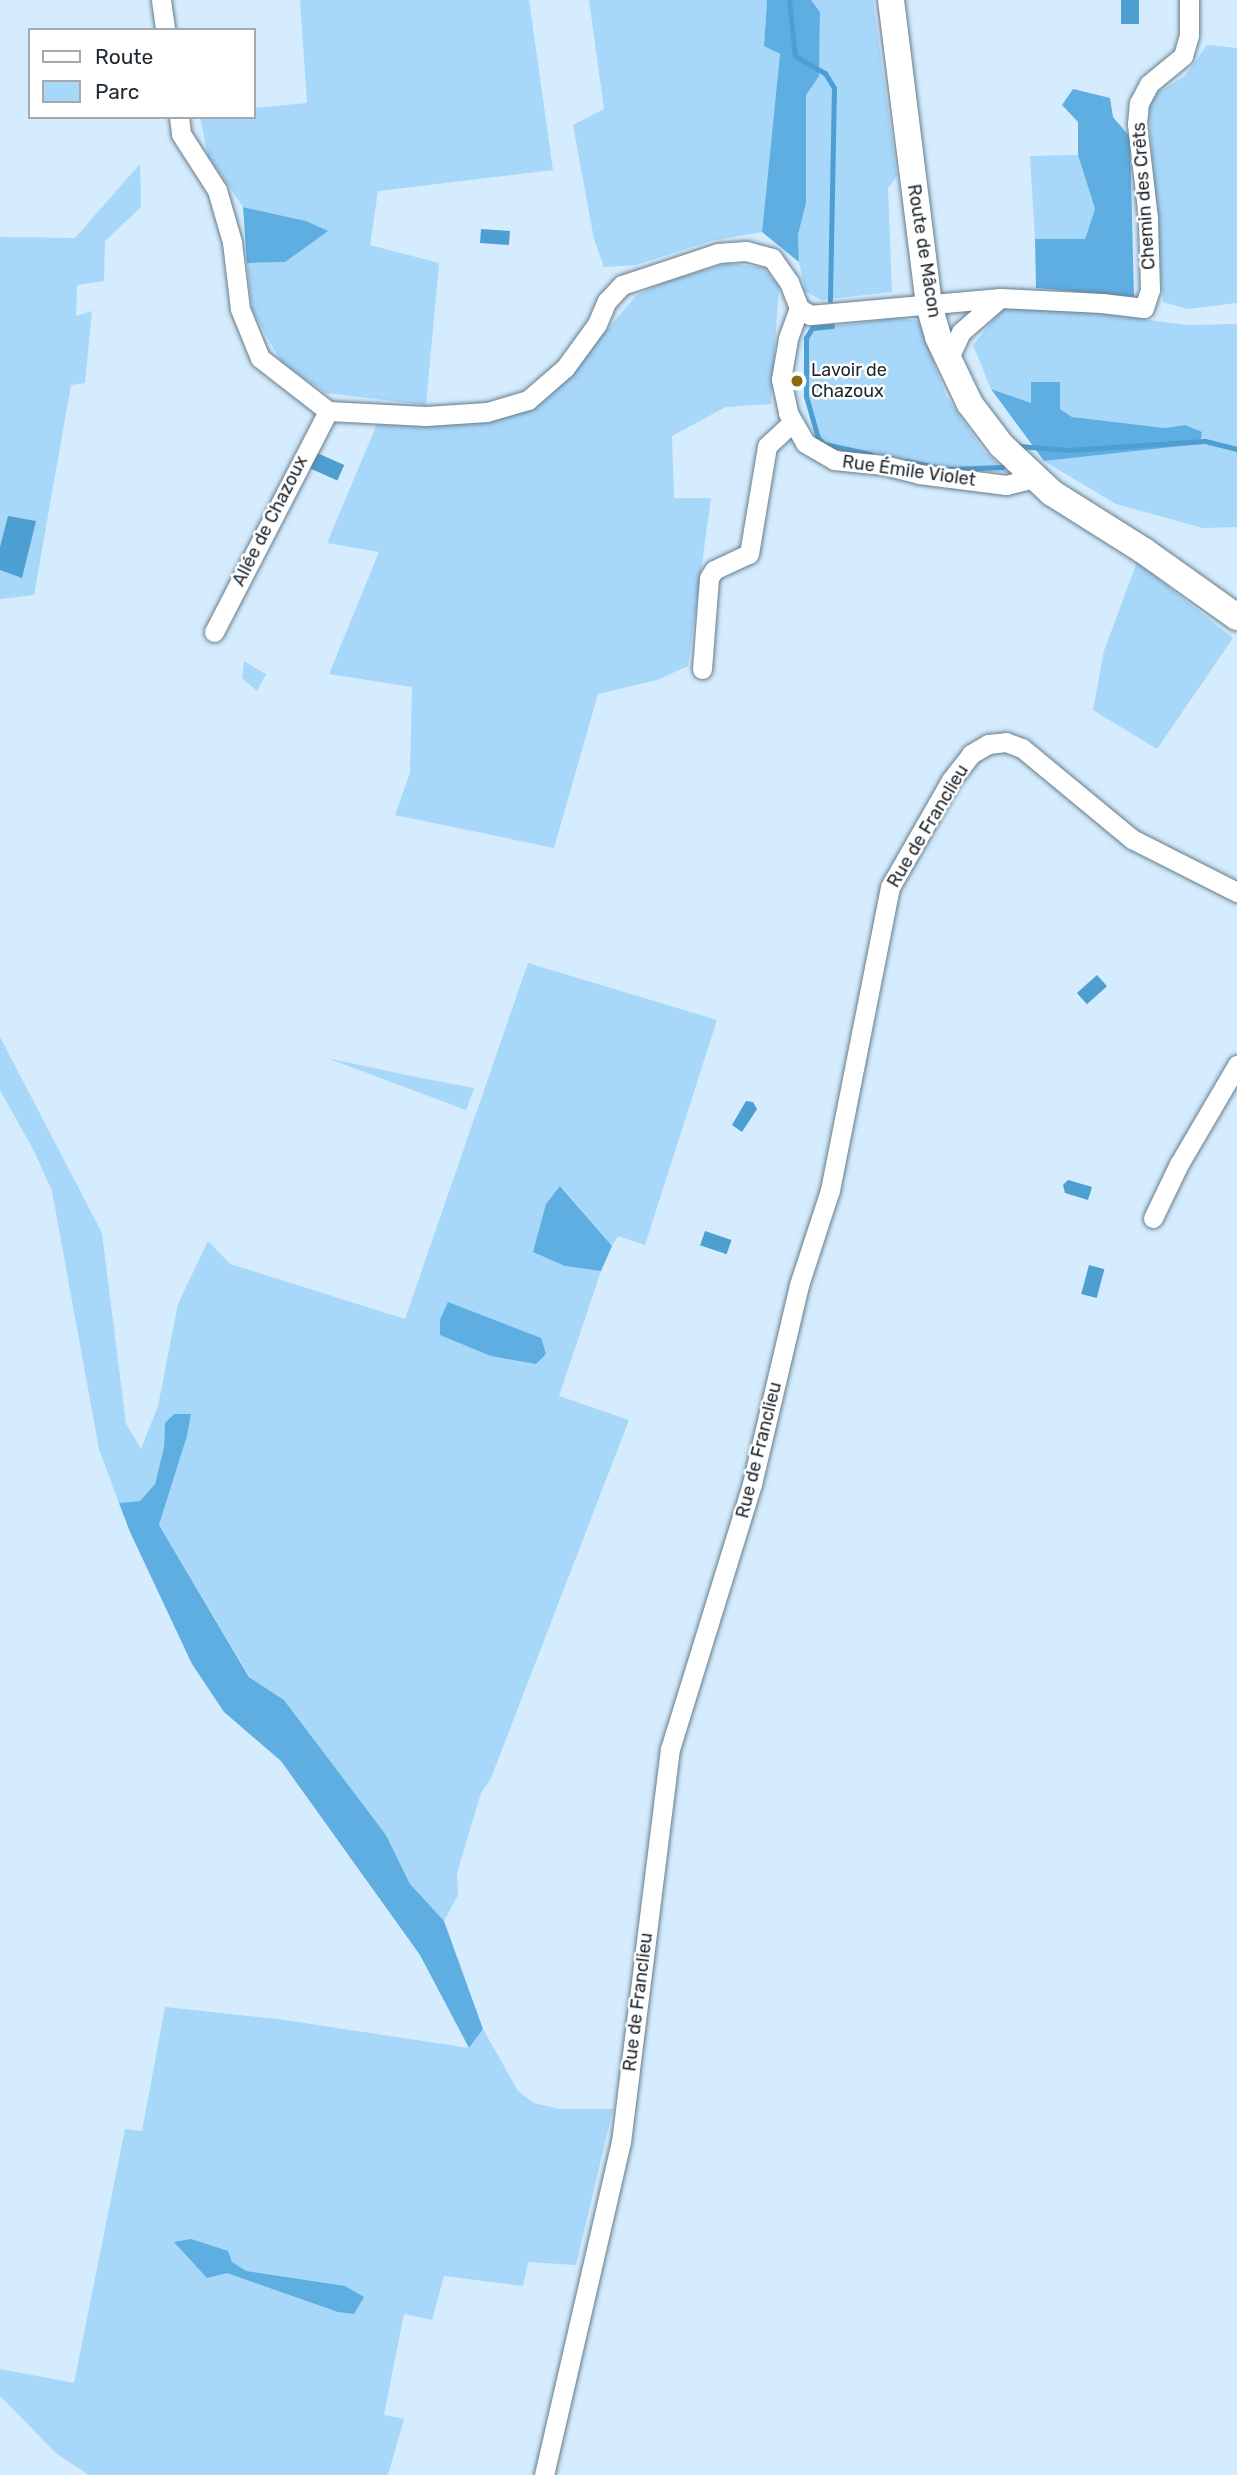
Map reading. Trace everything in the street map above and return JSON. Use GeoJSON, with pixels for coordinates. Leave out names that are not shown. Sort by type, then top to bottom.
{"type":"FeatureCollection","features":[{"type":"Feature","properties":{"kind":"street"},"geometry":{"type":"LineString","coordinates":[[161,0],[165,28]]}},
{"type":"Feature","properties":{"kind":"street","name":"Route de Mâcon"},"geometry":{"type":"LineString","coordinates":[[891,0],[929,304],[948,360],[970,404],[1018,462],[1237,617]]}},
{"type":"Feature","properties":{"kind":"street","name":"Chemin des Crêts"},"geometry":{"type":"LineString","coordinates":[[799,307],[810,314],[1000,298],[1144,308],[1150,290],[1137,124],[1139,103],[1149,84],[1183,56],[1189,36],[1189,0]]}},
{"type":"Feature","properties":{"kind":"street"},"geometry":{"type":"LineString","coordinates":[[179,119],[181,134],[217,190],[232,242],[240,309],[260,358],[328,411],[426,416],[487,412],[528,400],[565,368],[597,324],[607,301],[622,285],[718,253],[746,251],[772,258],[789,282],[799,307]]}},
{"type":"Feature","properties":{"kind":"street"},"geometry":{"type":"LineString","coordinates":[[948,360],[961,331],[1000,298]]}},
{"type":"Feature","properties":{"kind":"street","name":"Rue Émile Violet"},"geometry":{"type":"LineString","coordinates":[[799,307],[788,339],[781,379],[788,413],[805,443],[834,460],[1006,485],[1018,462]]}},
{"type":"Feature","properties":{"kind":"street","name":"Allée de Chazoux"},"geometry":{"type":"LineString","coordinates":[[214,632],[328,411]]}},
{"type":"Feature","properties":{"kind":"street"},"geometry":{"type":"LineString","coordinates":[[702,669],[709,578],[714,570],[749,554],[767,446],[793,422]]}},
{"type":"Feature","properties":{"kind":"street","name":"Rue de Franclieu"},"geometry":{"type":"LineString","coordinates":[[544,2475],[621,2142],[670,1749],[752,1484],[799,1285],[830,1190],[890,887],[951,780],[971,754],[988,744],[1006,742],[1022,748],[1132,839],[1237,892]]}},
{"type":"Feature","properties":{"kind":"street"},"geometry":{"type":"LineString","coordinates":[[1153,1218],[1179,1164],[1237,1065]]}},
{"type":"Feature","properties":{"kind":"green space"},"geometry":{"type":"Polygon","coordinates":[[[300,0],[529,0],[553,170],[378,191],[370,245],[439,263],[426,405],[326,393],[281,362],[252,310],[247,263],[285,262],[306,221],[243,207],[208,156],[200,119],[256,119],[256,108],[307,103],[300,0]]]}},
{"type":"Feature","properties":{"kind":"green space"},"geometry":{"type":"Polygon","coordinates":[[[589,0],[767,0],[764,45],[780,54],[762,232],[711,241],[636,265],[604,267],[594,239],[573,125],[604,109],[589,0]]]}},
{"type":"Feature","properties":{"kind":"green space"},"geometry":{"type":"Polygon","coordinates":[[[811,0],[873,0],[897,176],[888,188],[892,292],[821,300],[805,291],[799,262],[798,235],[806,203],[806,94],[819,75],[820,12],[811,0]]]}},
{"type":"Feature","properties":{"kind":"green space"},"geometry":{"type":"Polygon","coordinates":[[[1207,45],[1237,48],[1237,303],[1187,309],[1163,302],[1148,99],[1185,76],[1207,45]]]}},
{"type":"Feature","properties":{"kind":"green space"},"geometry":{"type":"Polygon","coordinates":[[[1078,155],[1095,209],[1085,240],[1035,239],[1030,156],[1078,155]]]}},
{"type":"Feature","properties":{"kind":"green space"},"geometry":{"type":"Polygon","coordinates":[[[140,164],[141,207],[105,241],[104,281],[77,285],[76,316],[92,311],[85,383],[71,385],[34,595],[0,599],[0,237],[75,238],[140,164]]]}},
{"type":"Feature","properties":{"kind":"green space"},"geometry":{"type":"Polygon","coordinates":[[[728,263],[764,268],[779,287],[771,404],[726,407],[672,436],[674,498],[711,498],[688,666],[657,680],[598,694],[554,848],[395,815],[410,773],[412,687],[329,674],[379,552],[327,543],[377,424],[423,427],[482,422],[522,413],[546,400],[637,295],[665,282],[728,263]]]}},
{"type":"Feature","properties":{"kind":"green space"},"geometry":{"type":"Polygon","coordinates":[[[1056,308],[1187,325],[1237,324],[1237,527],[1203,528],[1116,504],[1044,461],[1199,444],[1185,425],[1165,428],[1072,417],[1060,409],[1059,382],[1031,403],[991,389],[973,345],[1002,309],[1056,308]]]}},
{"type":"Feature","properties":{"kind":"green space"},"geometry":{"type":"Polygon","coordinates":[[[896,318],[919,321],[946,396],[984,451],[1008,472],[951,471],[841,449],[817,437],[807,398],[809,329],[896,318]]]}},
{"type":"Feature","properties":{"kind":"green space"},"geometry":{"type":"Polygon","coordinates":[[[1137,562],[1233,638],[1157,749],[1093,710],[1104,651],[1137,562]]]}},
{"type":"Feature","properties":{"kind":"green space"},"geometry":{"type":"Polygon","coordinates":[[[244,661],[266,674],[257,691],[242,678],[244,661]]]}},
{"type":"Feature","properties":{"kind":"green space"},"geometry":{"type":"Polygon","coordinates":[[[528,963],[717,1020],[645,1245],[618,1236],[612,1246],[561,1186],[546,1204],[565,1266],[601,1271],[559,1396],[629,1420],[491,1778],[481,1793],[457,1873],[458,1895],[444,1921],[410,1884],[386,1835],[284,1700],[250,1677],[159,1525],[187,1436],[191,1414],[165,1423],[164,1447],[155,1484],[140,1501],[119,1503],[99,1449],[52,1191],[35,1153],[0,1090],[0,1037],[102,1233],[126,1424],[141,1449],[158,1406],[178,1304],[208,1241],[230,1264],[405,1319],[528,963]]]}},
{"type":"Feature","properties":{"kind":"green space"},"geometry":{"type":"Polygon","coordinates":[[[327,1058],[411,1076],[474,1088],[466,1110],[327,1058]]]}},
{"type":"Feature","properties":{"kind":"green space"},"geometry":{"type":"Polygon","coordinates":[[[165,2007],[278,2019],[469,2048],[483,2029],[518,2091],[534,2103],[559,2109],[613,2109],[576,2265],[528,2262],[523,2286],[444,2276],[432,2320],[404,2314],[384,2415],[404,2419],[388,2475],[89,2475],[57,2454],[0,2396],[0,2369],[74,2383],[125,2129],[142,2131],[165,2007]]]}},
{"type":"Feature","properties":{"kind":"shaded area"},"geometry":{"type":"Polygon","coordinates":[[[767,0],[811,0],[820,12],[819,76],[806,95],[806,203],[798,235],[799,262],[762,232],[780,54],[764,46],[767,0]]]}},
{"type":"Feature","properties":{"kind":"shaded area"},"geometry":{"type":"Polygon","coordinates":[[[1121,0],[1139,0],[1139,24],[1121,24],[1121,0]]]}},
{"type":"Feature","properties":{"kind":"shaded area"},"geometry":{"type":"Polygon","coordinates":[[[1073,89],[1110,98],[1113,117],[1130,137],[1134,297],[1036,288],[1035,239],[1085,239],[1095,209],[1078,155],[1078,122],[1062,105],[1073,89]]]}},
{"type":"Feature","properties":{"kind":"shaded area"},"geometry":{"type":"Polygon","coordinates":[[[243,207],[306,221],[328,231],[285,262],[247,263],[243,207]]]}},
{"type":"Feature","properties":{"kind":"shaded area"},"geometry":{"type":"Polygon","coordinates":[[[481,229],[510,231],[509,245],[480,243],[481,229]]]}},
{"type":"Feature","properties":{"kind":"shaded area"},"geometry":{"type":"Polygon","coordinates":[[[1031,382],[1060,382],[1060,409],[1072,417],[1165,428],[1185,425],[1202,432],[1200,444],[1044,461],[991,389],[1031,403],[1031,382]]]}},
{"type":"Feature","properties":{"kind":"shaded area"},"geometry":{"type":"Polygon","coordinates":[[[315,452],[344,465],[337,481],[308,468],[315,452]]]}},
{"type":"Feature","properties":{"kind":"shaded area"},"geometry":{"type":"Polygon","coordinates":[[[8,516],[36,521],[22,578],[0,570],[0,547],[8,516]]]}},
{"type":"Feature","properties":{"kind":"shaded area"},"geometry":{"type":"Polygon","coordinates":[[[1097,975],[1107,986],[1087,1004],[1077,993],[1097,975]]]}},
{"type":"Feature","properties":{"kind":"shaded area"},"geometry":{"type":"Polygon","coordinates":[[[746,1101],[753,1102],[757,1109],[742,1132],[732,1125],[746,1101]]]}},
{"type":"Feature","properties":{"kind":"shaded area"},"geometry":{"type":"Polygon","coordinates":[[[1068,1180],[1092,1187],[1088,1200],[1065,1193],[1063,1185],[1068,1180]]]}},
{"type":"Feature","properties":{"kind":"shaded area"},"geometry":{"type":"Polygon","coordinates":[[[560,1186],[612,1246],[601,1271],[565,1266],[533,1252],[546,1204],[560,1186]]]}},
{"type":"Feature","properties":{"kind":"shaded area"},"geometry":{"type":"Polygon","coordinates":[[[705,1231],[731,1240],[727,1254],[700,1245],[705,1231]]]}},
{"type":"Feature","properties":{"kind":"shaded area"},"geometry":{"type":"Polygon","coordinates":[[[1089,1265],[1104,1269],[1097,1298],[1081,1294],[1089,1265]]]}},
{"type":"Feature","properties":{"kind":"shaded area"},"geometry":{"type":"Polygon","coordinates":[[[448,1302],[541,1338],[546,1354],[536,1364],[491,1356],[440,1335],[440,1320],[448,1302]]]}},
{"type":"Feature","properties":{"kind":"shaded area"},"geometry":{"type":"Polygon","coordinates":[[[174,1414],[191,1414],[187,1436],[159,1525],[249,1677],[284,1700],[386,1835],[410,1884],[444,1921],[483,2029],[469,2048],[420,1955],[281,1761],[224,1712],[192,1664],[130,1532],[119,1503],[140,1501],[155,1484],[164,1447],[165,1423],[174,1414]]]}},
{"type":"Feature","properties":{"kind":"shaded area"},"geometry":{"type":"Polygon","coordinates":[[[191,2239],[228,2251],[232,2262],[246,2271],[345,2286],[364,2297],[354,2314],[338,2312],[227,2273],[207,2278],[174,2242],[191,2239]]]}},
{"type":"Feature","properties":{"kind":"waterway"},"geometry":{"type":"LineString","coordinates":[[789,0],[795,56],[825,73],[834,88],[830,300]]}},
{"type":"Feature","properties":{"kind":"waterway"},"geometry":{"type":"LineString","coordinates":[[832,326],[812,328],[806,338],[806,396],[818,438],[824,444],[870,454]]}},
{"type":"Feature","properties":{"kind":"waterway"},"geometry":{"type":"LineString","coordinates":[[1017,449],[1019,446],[1068,450],[1205,441],[1237,449]]}},
{"type":"Feature","properties":{"kind":"waterway"},"geometry":{"type":"LineString","coordinates":[[907,461],[936,467]]}},
{"type":"Feature","properties":{"kind":"waterway"},"geometry":{"type":"LineString","coordinates":[[949,469],[1002,467],[1006,461]]}},
{"type":"Feature","properties":{"kind":"place","name":"Lavoir de Chazoux"},"geometry":{"type":"Point","coordinates":[797,381]}}]}
